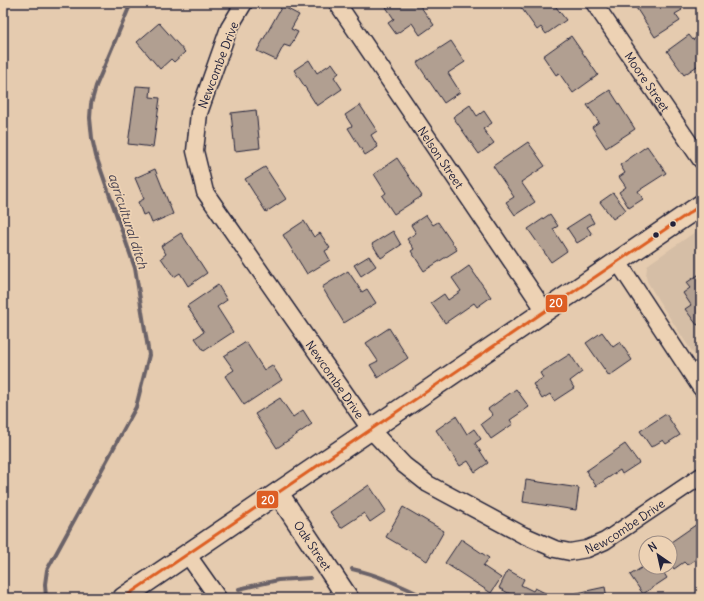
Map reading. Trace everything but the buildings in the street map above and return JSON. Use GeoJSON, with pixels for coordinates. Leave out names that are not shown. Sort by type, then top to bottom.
{"type":"FeatureCollection","features":[{"type":"Feature","properties":{"kind":"street","name":"Newcombe Drive"},"geometry":{"type":"LineString","coordinates":[[244,3],[229,28],[199,113],[195,151],[205,192],[370,429],[404,465],[428,484],[523,535],[555,549],[570,552],[587,549],[605,540],[701,476]]}},
{"type":"Feature","properties":{"kind":"street","name":"Nelson Street"},"geometry":{"type":"LineString","coordinates":[[337,3],[545,311]]}},
{"type":"Feature","properties":{"kind":"street","name":"Moore Street"},"geometry":{"type":"LineString","coordinates":[[594,3],[701,160]]}},
{"type":"Feature","properties":{"kind":"street"},"geometry":{"type":"LineString","coordinates":[[123,598],[370,429],[701,206]]}},
{"type":"Feature","properties":{"kind":"street"},"geometry":{"type":"LineString","coordinates":[[618,262],[701,388]]}},
{"type":"Feature","properties":{"kind":"street","name":"Oak Street"},"geometry":{"type":"LineString","coordinates":[[278,493],[348,598]]}},
{"type":"Feature","properties":{"kind":"street"},"geometry":{"type":"LineString","coordinates":[[187,554],[218,598]]}},
{"type":"Feature","properties":{"kind":"shaded area"},"geometry":{"type":"Polygon","coordinates":[[[701,228],[701,365],[660,303],[647,281],[646,276],[647,267],[650,263],[701,228]]]}},
{"type":"Feature","properties":{"kind":"waterway","name":"agricultural ditch"},"geometry":{"type":"LineString","coordinates":[[46,598],[45,584],[47,570],[136,407],[149,355],[135,268],[96,156],[90,118],[91,104],[96,86],[131,3]]}},
{"type":"Feature","properties":{"kind":"waterway","name":"agricultural ditch"},"geometry":{"type":"LineString","coordinates":[[352,569],[381,578],[427,598]]}},
{"type":"Feature","properties":{"kind":"waterway","name":"agricultural ditch"},"geometry":{"type":"LineString","coordinates":[[239,589],[278,580],[310,578]]}},
{"type":"Feature","properties":{"kind":"transit line","name":"20"},"geometry":{"type":"LineString","coordinates":[[123,598],[701,205]]}}]}
